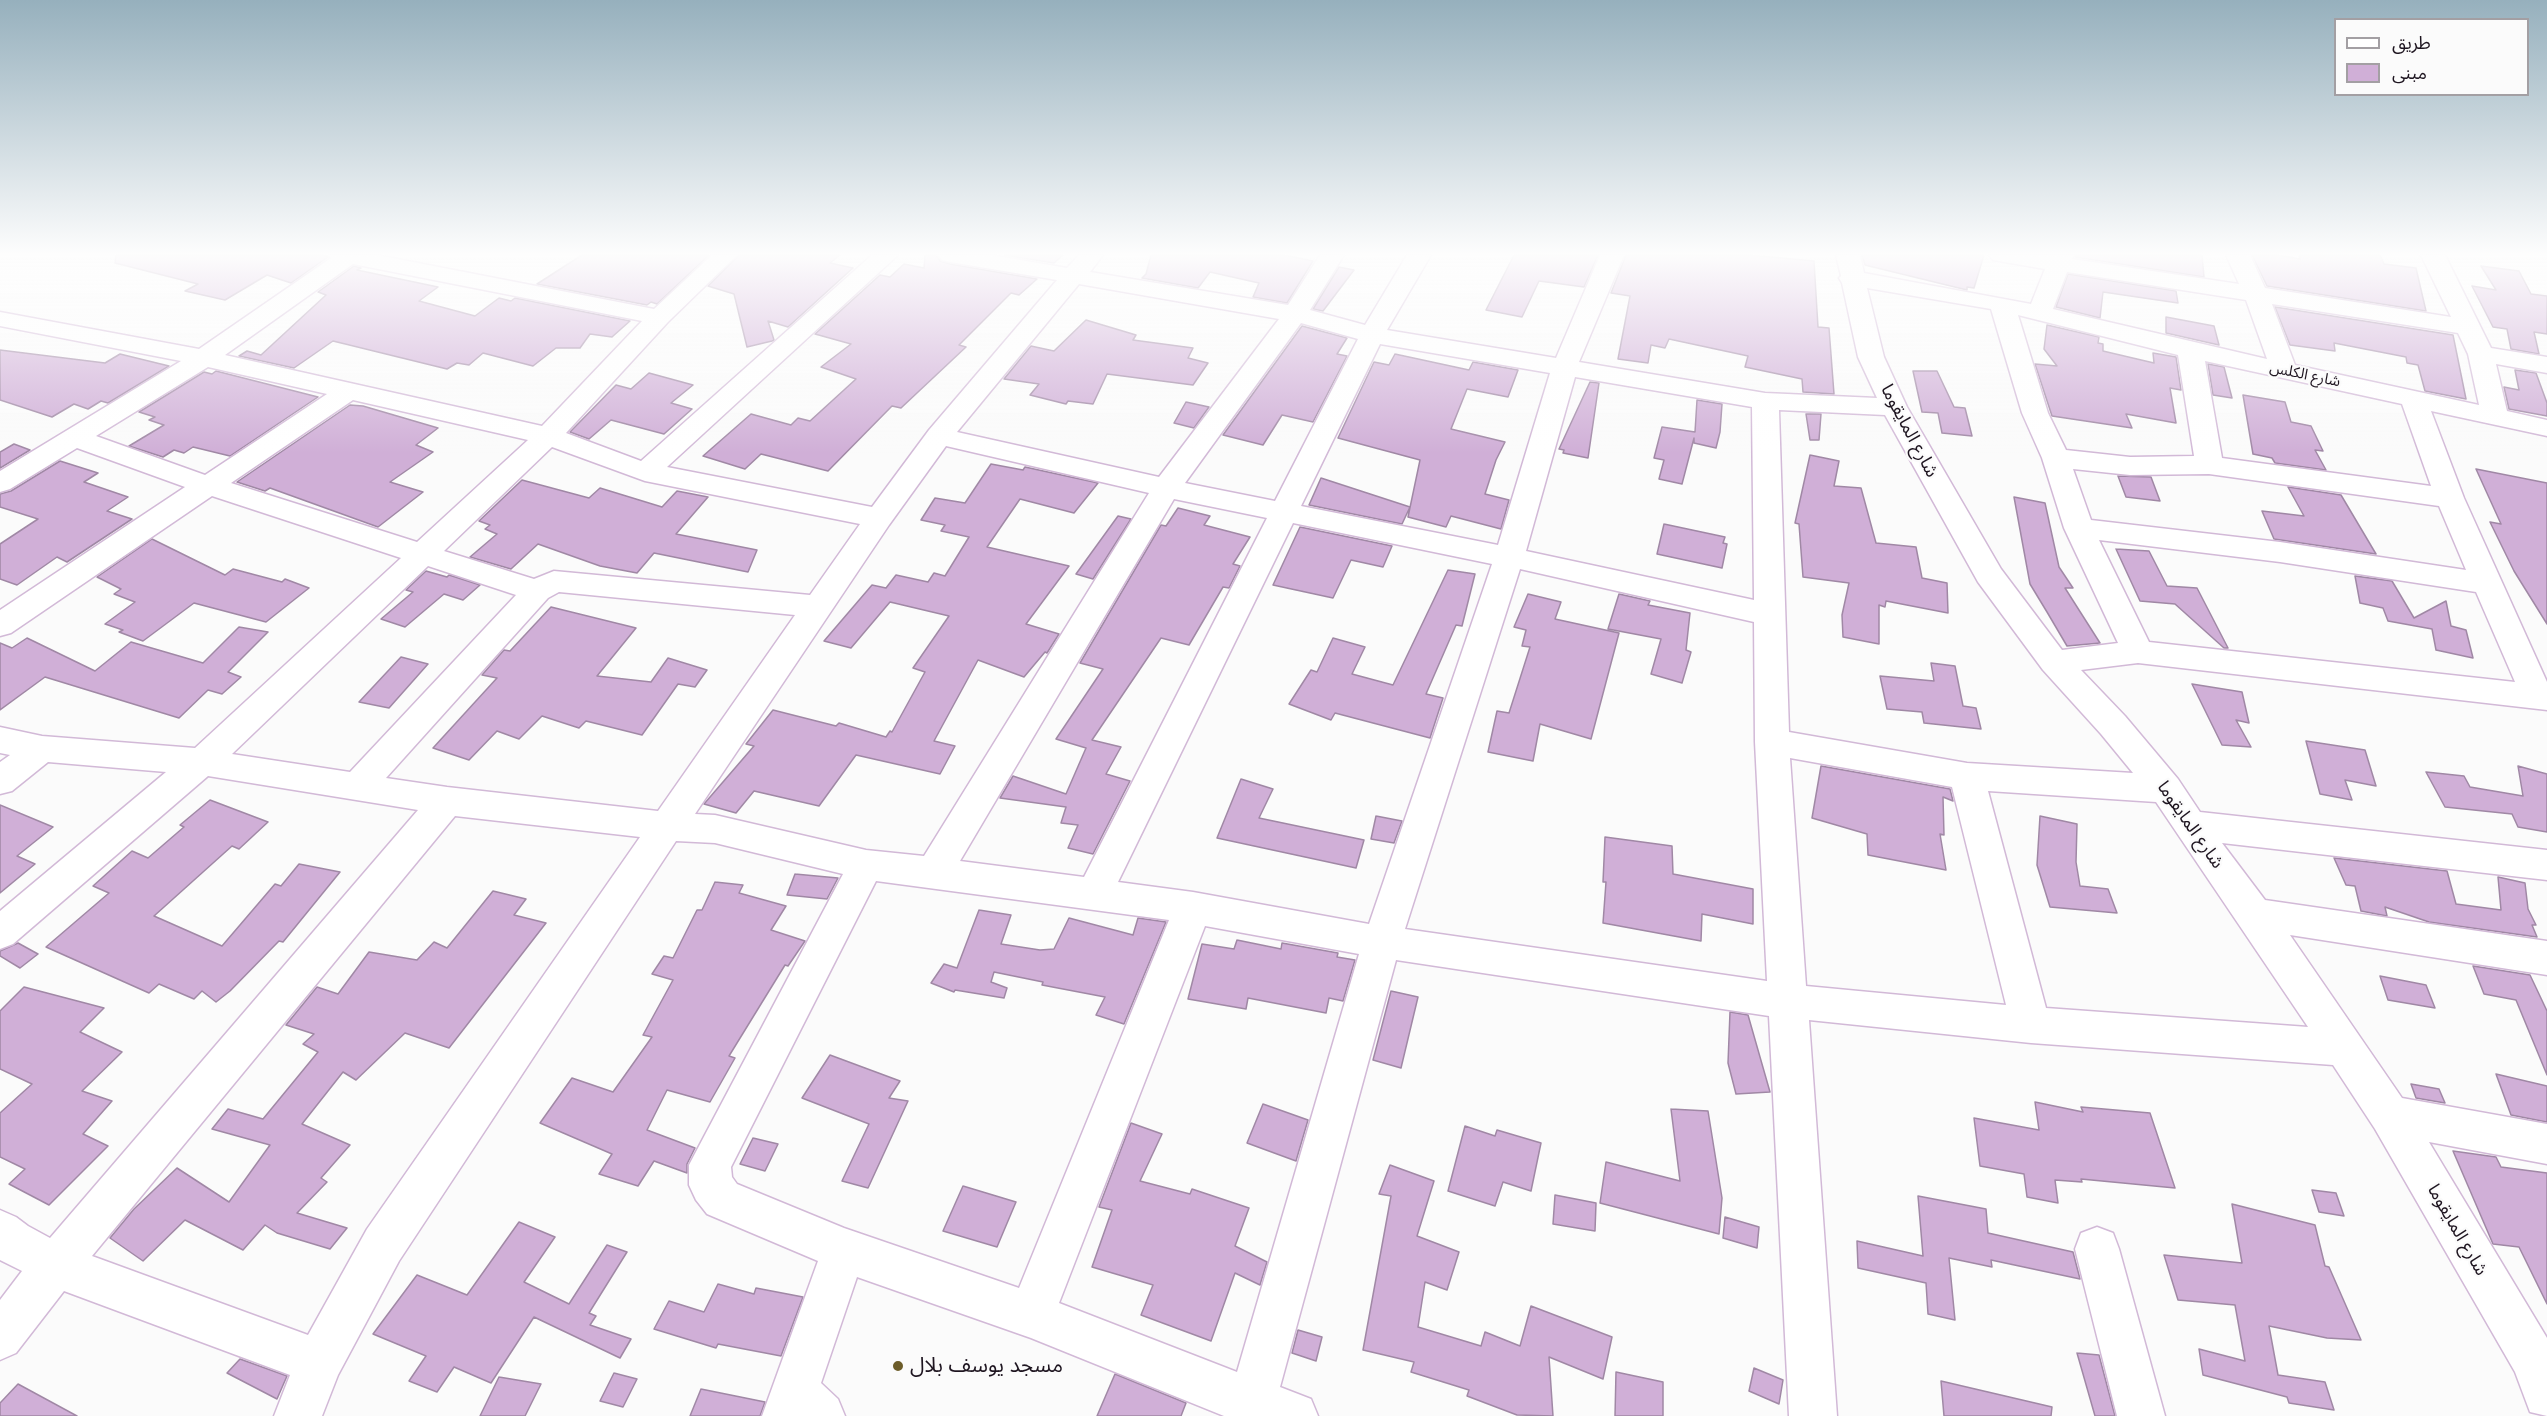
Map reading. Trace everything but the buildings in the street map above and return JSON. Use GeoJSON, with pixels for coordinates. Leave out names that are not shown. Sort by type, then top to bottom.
{"type":"FeatureCollection","features":[{"type":"Feature","properties":{"kind":"street"},"geometry":{"type":"LineString","coordinates":[[7,321],[204,358],[548,436],[645,472],[879,518]]}},
{"type":"Feature","properties":{"kind":"street"},"geometry":{"type":"LineString","coordinates":[[0,483],[204,358],[255,321]]}},
{"type":"Feature","properties":{"kind":"street"},"geometry":{"type":"LineString","coordinates":[[0,933],[202,762],[548,436],[654,321]]}},
{"type":"Feature","properties":{"kind":"street"},"geometry":{"type":"LineString","coordinates":[[645,472],[813,321]]}},
{"type":"Feature","properties":{"kind":"street"},"geometry":{"type":"LineString","coordinates":[[298,1416],[319,1362],[383,1245],[879,518],[939,436],[1035,321]]}},
{"type":"Feature","properties":{"kind":"street"},"geometry":{"type":"LineString","coordinates":[[934,872],[1166,488],[1290,321]]}},
{"type":"Feature","properties":{"kind":"street"},"geometry":{"type":"LineString","coordinates":[[1322,321],[1372,334],[1765,401],[1894,407]]}},
{"type":"Feature","properties":{"kind":"street"},"geometry":{"type":"LineString","coordinates":[[1094,894],[1282,512],[1380,321]]}},
{"type":"Feature","properties":{"kind":"street"},"geometry":{"type":"LineString","coordinates":[[1250,1409],[1382,942],[1509,557],[1565,366],[1584,321]]}},
{"type":"Feature","properties":{"kind":"street","name":"شارع المايقوما"},"geometry":{"type":"LineString","coordinates":[[1863,321],[1871,357],[1894,407],[1989,576],[2054,662],[2113,725],[2166,789],[2189,825],[2254,914],[2390,1115],[2543,1372]]}},
{"type":"Feature","properties":{"kind":"street"},"geometry":{"type":"LineString","coordinates":[[2007,321],[2035,413],[2056,458],[2079,528],[2138,652]]}},
{"type":"Feature","properties":{"kind":"street","name":"شارع الكلس"},"geometry":{"type":"LineString","coordinates":[[2069,321],[2547,428]]}},
{"type":"Feature","properties":{"kind":"street"},"geometry":{"type":"LineString","coordinates":[[2266,321],[2284,370]]}},
{"type":"Feature","properties":{"kind":"street"},"geometry":{"type":"LineString","coordinates":[[2429,321],[2468,327]]}},
{"type":"Feature","properties":{"kind":"street"},"geometry":{"type":"LineString","coordinates":[[2465,321],[2481,354],[2495,416]]}},
{"type":"Feature","properties":{"kind":"street"},"geometry":{"type":"LineString","coordinates":[[2190,350],[2209,465]]}},
{"type":"Feature","properties":{"kind":"street"},"geometry":{"type":"LineString","coordinates":[[2481,354],[2547,365]]}},
{"type":"Feature","properties":{"kind":"street"},"geometry":{"type":"LineString","coordinates":[[0,625],[206,484],[349,391]]}},
{"type":"Feature","properties":{"kind":"street"},"geometry":{"type":"LineString","coordinates":[[2413,399],[2450,498],[2486,583],[2542,697]]}},
{"type":"Feature","properties":{"kind":"street"},"geometry":{"type":"LineString","coordinates":[[1765,401],[1772,742],[1813,1416]]}},
{"type":"Feature","properties":{"kind":"street"},"geometry":{"type":"LineString","coordinates":[[939,436],[1166,488],[1509,557],[1768,614]]}},
{"type":"Feature","properties":{"kind":"street"},"geometry":{"type":"LineString","coordinates":[[73,437],[206,484],[537,591]]}},
{"type":"Feature","properties":{"kind":"street"},"geometry":{"type":"LineString","coordinates":[[2056,458],[2130,466],[2209,465],[2450,498]]}},
{"type":"Feature","properties":{"kind":"street"},"geometry":{"type":"LineString","coordinates":[[2079,528],[2280,552],[2486,583]]}},
{"type":"Feature","properties":{"kind":"street"},"geometry":{"type":"LineString","coordinates":[[357,787],[537,591],[554,581],[818,607]]}},
{"type":"Feature","properties":{"kind":"street"},"geometry":{"type":"LineString","coordinates":[[2054,662],[2138,652],[2542,697]]}},
{"type":"Feature","properties":{"kind":"street"},"geometry":{"type":"LineString","coordinates":[[0,740],[42,749],[202,762],[447,801],[667,826],[716,829],[866,865],[934,872],[1193,908],[1382,942],[1787,1001],[2031,1025],[2345,1048]]}},
{"type":"Feature","properties":{"kind":"street"},"geometry":{"type":"LineString","coordinates":[[1772,742],[1967,776],[2166,789]]}},
{"type":"Feature","properties":{"kind":"street"},"geometry":{"type":"LineString","coordinates":[[0,781],[42,749]]}},
{"type":"Feature","properties":{"kind":"street"},"geometry":{"type":"LineString","coordinates":[[1967,776],[2031,1025]]}},
{"type":"Feature","properties":{"kind":"street"},"geometry":{"type":"LineString","coordinates":[[0,1337],[56,1265],[447,801]]}},
{"type":"Feature","properties":{"kind":"street"},"geometry":{"type":"LineString","coordinates":[[2189,825],[2547,865]]}},
{"type":"Feature","properties":{"kind":"street"},"geometry":{"type":"LineString","coordinates":[[866,865],[710,1165],[711,1185],[722,1199],[844,1250],[1031,1315],[1250,1409],[1294,1416]]}},
{"type":"Feature","properties":{"kind":"street"},"geometry":{"type":"LineString","coordinates":[[1031,1315],[1193,908]]}},
{"type":"Feature","properties":{"kind":"street"},"geometry":{"type":"LineString","coordinates":[[2254,914],[2547,958]]}},
{"type":"Feature","properties":{"kind":"street"},"geometry":{"type":"LineString","coordinates":[[2390,1115],[2547,1144]]}},
{"type":"Feature","properties":{"kind":"street"},"geometry":{"type":"LineString","coordinates":[[0,1232],[12,1242],[56,1265],[319,1362]]}},
{"type":"Feature","properties":{"kind":"street"},"geometry":{"type":"LineString","coordinates":[[2097,1249],[2141,1416]]}},
{"type":"Feature","properties":{"kind":"street"},"geometry":{"type":"LineString","coordinates":[[801,1407],[844,1250]]}},
{"type":"Feature","properties":{"kind":"place","name":"مسجد يوسف بلال"},"geometry":{"type":"Point","coordinates":[898,1366]}}]}
